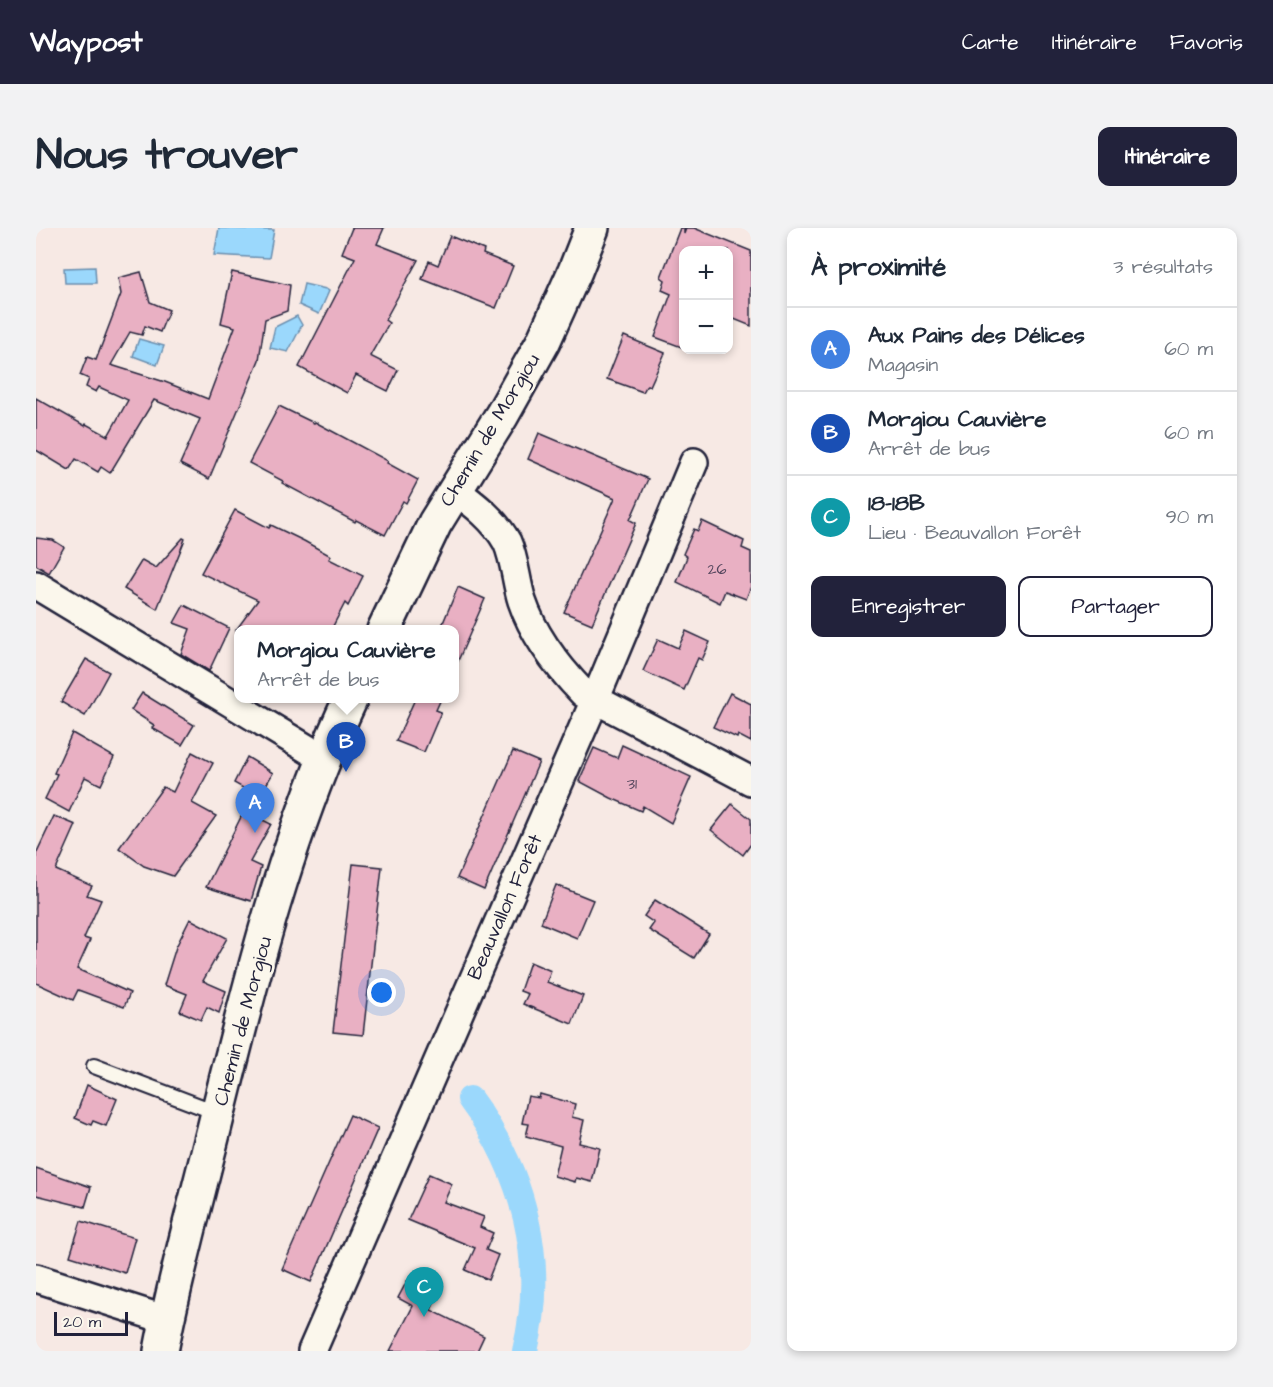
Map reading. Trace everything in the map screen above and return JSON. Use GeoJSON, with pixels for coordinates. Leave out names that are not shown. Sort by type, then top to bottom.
{"type":"FeatureCollection","features":[{"type":"Feature","properties":{"kind":"street","name":"Chemin de Morgiou"},"geometry":{"type":"LineString","coordinates":[[386,625],[435,523],[502,415],[543,342],[592,228]]}},
{"type":"Feature","properties":{"kind":"street","name":"Beauvallon Forêt"},"geometry":{"type":"LineString","coordinates":[[312,1351],[595,700],[694,462]]}},
{"type":"Feature","properties":{"kind":"street"},"geometry":{"type":"LineString","coordinates":[[455,490],[475,505],[497,528],[507,543],[522,602],[547,650],[584,693],[751,781]]}},
{"type":"Feature","properties":{"kind":"street"},"geometry":{"type":"LineString","coordinates":[[36,585],[324,759]]}},
{"type":"Feature","properties":{"kind":"street","name":"Chemin de Morgiou"},"geometry":{"type":"LineString","coordinates":[[164,1336],[237,1034],[278,891],[324,759],[349,703]]}},
{"type":"Feature","properties":{"kind":"street"},"geometry":{"type":"LineString","coordinates":[[36,1278],[164,1336]]}},
{"type":"Feature","properties":{"kind":"lane"},"geometry":{"type":"LineString","coordinates":[[94,1066],[218,1113]]}},
{"type":"Feature","properties":{"kind":"water"},"geometry":{"type":"Polygon","coordinates":[[[219,228],[274,230],[269,258],[214,255],[219,228]]]}},
{"type":"Feature","properties":{"kind":"water"},"geometry":{"type":"Polygon","coordinates":[[[95,267],[96,283],[65,283],[64,268],[95,267]]]}},
{"type":"Feature","properties":{"kind":"water"},"geometry":{"type":"Polygon","coordinates":[[[304,284],[329,291],[319,314],[299,305],[304,284]]]}},
{"type":"Feature","properties":{"kind":"water"},"geometry":{"type":"Polygon","coordinates":[[[297,316],[302,325],[288,352],[270,348],[275,327],[297,316]]]}},
{"type":"Feature","properties":{"kind":"water"},"geometry":{"type":"Polygon","coordinates":[[[139,339],[164,346],[157,365],[133,356],[139,339]]]}},
{"type":"Feature","properties":{"kind":"building"},"geometry":{"type":"Polygon","coordinates":[[[352,228],[384,228],[377,244],[418,260],[385,320],[389,323],[370,356],[398,370],[388,391],[356,375],[347,393],[299,367],[355,258],[342,253],[352,228]]]}},
{"type":"Feature","properties":{"kind":"building"},"geometry":{"type":"Polygon","coordinates":[[[680,228],[684,228],[684,234],[686,228],[694,228],[751,251],[751,326],[733,319],[733,246],[679,246],[679,346],[655,337],[671,294],[662,290],[665,280],[661,277],[680,228]]]}},
{"type":"Feature","properties":{"kind":"building"},"geometry":{"type":"Polygon","coordinates":[[[450,236],[484,250],[483,254],[513,266],[496,308],[422,279],[429,261],[438,265],[450,236]]]}},
{"type":"Feature","properties":{"kind":"building"},"geometry":{"type":"Polygon","coordinates":[[[141,272],[150,302],[169,310],[160,332],[145,326],[142,335],[130,332],[111,365],[165,382],[208,399],[235,327],[221,323],[232,272],[290,285],[287,311],[265,319],[259,360],[209,479],[180,464],[200,419],[154,400],[110,473],[101,467],[98,472],[76,459],[69,470],[36,450],[36,398],[85,426],[86,424],[108,436],[128,400],[99,387],[96,392],[86,387],[89,379],[80,375],[87,357],[96,360],[121,294],[118,278],[141,272]]]}},
{"type":"Feature","properties":{"kind":"building"},"geometry":{"type":"Polygon","coordinates":[[[624,336],[665,353],[650,386],[647,385],[643,392],[607,379],[624,336]]]}},
{"type":"Feature","properties":{"kind":"building"},"geometry":{"type":"Polygon","coordinates":[[[279,406],[315,422],[388,461],[387,463],[418,480],[406,503],[403,501],[385,535],[356,520],[355,522],[249,463],[279,406]]]}},
{"type":"Feature","properties":{"kind":"building"},"geometry":{"type":"Polygon","coordinates":[[[539,433],[648,479],[630,520],[636,523],[592,624],[564,612],[615,498],[528,459],[539,433]]]}},
{"type":"Feature","properties":{"kind":"building"},"geometry":{"type":"Polygon","coordinates":[[[235,510],[269,528],[271,525],[304,541],[331,556],[329,559],[363,576],[348,606],[345,603],[334,625],[240,625],[258,600],[201,573],[235,510]]]}},
{"type":"Feature","properties":{"kind":"building"},"geometry":{"type":"Polygon","coordinates":[[[702,521],[744,541],[742,548],[751,552],[751,586],[746,599],[725,591],[720,603],[677,582],[687,557],[683,554],[694,529],[698,531],[702,521]]]}},
{"type":"Feature","properties":{"kind":"building"},"geometry":{"type":"Polygon","coordinates":[[[36,538],[53,540],[64,547],[49,573],[36,565],[36,538]]]}},
{"type":"Feature","properties":{"kind":"building"},"geometry":{"type":"Polygon","coordinates":[[[183,538],[185,539],[157,609],[124,589],[142,560],[156,568],[183,538]]]}},
{"type":"Feature","properties":{"kind":"building"},"geometry":{"type":"Polygon","coordinates":[[[458,587],[485,599],[459,659],[459,625],[442,625],[458,587]]]}},
{"type":"Feature","properties":{"kind":"building"},"geometry":{"type":"Polygon","coordinates":[[[184,605],[229,628],[209,671],[181,654],[190,629],[174,623],[184,605]]]}},
{"type":"Feature","properties":{"kind":"building"},"geometry":{"type":"Polygon","coordinates":[[[686,631],[710,642],[702,660],[698,658],[684,690],[643,671],[658,639],[678,648],[686,631]]]}},
{"type":"Feature","properties":{"kind":"building"},"geometry":{"type":"Polygon","coordinates":[[[86,659],[109,672],[85,716],[61,702],[86,659]]]}},
{"type":"Feature","properties":{"kind":"building"},"geometry":{"type":"Polygon","coordinates":[[[142,693],[194,725],[182,745],[152,728],[154,725],[131,710],[142,693]]]}},
{"type":"Feature","properties":{"kind":"building"},"geometry":{"type":"Polygon","coordinates":[[[730,693],[751,704],[751,742],[713,727],[730,693]]]}},
{"type":"Feature","properties":{"kind":"building"},"geometry":{"type":"Polygon","coordinates":[[[413,703],[439,703],[436,710],[441,712],[424,752],[396,741],[413,703]]]}},
{"type":"Feature","properties":{"kind":"building"},"geometry":{"type":"Polygon","coordinates":[[[72,733],[114,757],[101,785],[85,777],[69,812],[45,799],[72,733]]]}},
{"type":"Feature","properties":{"kind":"building"},"geometry":{"type":"Polygon","coordinates":[[[622,745],[691,777],[671,823],[643,806],[641,811],[579,781],[594,748],[617,758],[622,745]]]}},
{"type":"Feature","properties":{"kind":"building"},"geometry":{"type":"Polygon","coordinates":[[[513,751],[539,762],[484,890],[457,878],[513,751]]]}},
{"type":"Feature","properties":{"kind":"building"},"geometry":{"type":"Polygon","coordinates":[[[192,752],[213,763],[192,803],[216,816],[173,876],[144,866],[119,848],[163,787],[173,792],[192,752]]]}},
{"type":"Feature","properties":{"kind":"building"},"geometry":{"type":"Polygon","coordinates":[[[247,757],[273,773],[259,797],[234,783],[247,757]]]}},
{"type":"Feature","properties":{"kind":"building"},"geometry":{"type":"Polygon","coordinates":[[[732,804],[751,819],[751,844],[743,855],[711,830],[732,804]]]}},
{"type":"Feature","properties":{"kind":"building"},"geometry":{"type":"Polygon","coordinates":[[[244,811],[271,824],[250,862],[261,867],[251,901],[206,887],[244,811]]]}},
{"type":"Feature","properties":{"kind":"building"},"geometry":{"type":"Polygon","coordinates":[[[54,816],[76,825],[56,870],[92,886],[87,895],[101,900],[84,938],[90,940],[77,969],[130,993],[124,1007],[78,990],[73,1000],[36,983],[36,854],[54,816]]]}},
{"type":"Feature","properties":{"kind":"building"},"geometry":{"type":"Polygon","coordinates":[[[353,864],[382,867],[363,1035],[333,1032],[353,864]]]}},
{"type":"Feature","properties":{"kind":"building"},"geometry":{"type":"Polygon","coordinates":[[[556,885],[593,900],[577,938],[541,923],[556,885]]]}},
{"type":"Feature","properties":{"kind":"building"},"geometry":{"type":"Polygon","coordinates":[[[655,900],[709,934],[694,958],[649,930],[654,923],[644,916],[655,900]]]}},
{"type":"Feature","properties":{"kind":"building"},"geometry":{"type":"Polygon","coordinates":[[[190,919],[227,938],[203,981],[226,991],[219,1013],[207,1007],[201,1020],[180,1011],[187,994],[164,985],[176,947],[190,919]]]}},
{"type":"Feature","properties":{"kind":"building"},"geometry":{"type":"Polygon","coordinates":[[[530,962],[551,971],[547,982],[583,996],[572,1024],[523,1004],[528,994],[520,991],[530,962]]]}},
{"type":"Feature","properties":{"kind":"building"},"geometry":{"type":"Polygon","coordinates":[[[87,1085],[117,1099],[106,1126],[93,1121],[91,1125],[75,1118],[87,1085]]]}},
{"type":"Feature","properties":{"kind":"building"},"geometry":{"type":"Polygon","coordinates":[[[540,1094],[575,1104],[572,1117],[584,1120],[579,1143],[600,1148],[592,1182],[576,1178],[575,1182],[554,1176],[561,1146],[526,1136],[529,1124],[522,1123],[528,1096],[539,1098],[540,1094]]]}},
{"type":"Feature","properties":{"kind":"building"},"geometry":{"type":"Polygon","coordinates":[[[350,1115],[378,1128],[311,1282],[282,1269],[350,1115]]]}},
{"type":"Feature","properties":{"kind":"building"},"geometry":{"type":"Polygon","coordinates":[[[36,1168],[91,1187],[85,1207],[36,1195],[36,1168]]]}},
{"type":"Feature","properties":{"kind":"building"},"geometry":{"type":"Polygon","coordinates":[[[429,1174],[452,1184],[444,1202],[484,1217],[480,1227],[493,1233],[486,1250],[498,1255],[488,1280],[465,1270],[475,1248],[408,1220],[429,1174]]]}},
{"type":"Feature","properties":{"kind":"building"},"geometry":{"type":"Polygon","coordinates":[[[81,1221],[135,1238],[125,1273],[70,1256],[81,1221]]]}},
{"type":"Feature","properties":{"kind":"building"},"geometry":{"type":"Polygon","coordinates":[[[407,1281],[437,1296],[431,1310],[484,1336],[477,1351],[390,1351],[413,1306],[398,1298],[407,1281]]]}},
{"type":"Feature","properties":{"kind":"waterway"},"geometry":{"type":"LineString","coordinates":[[470,1099],[489,1127],[504,1157],[517,1187],[526,1219],[532,1251],[533,1284],[531,1317],[525,1351]]}},
{"type":"Feature","properties":{"kind":"place","name":"Morgiou Cauvière"},"geometry":{"type":"Point","coordinates":[346,772]}},
{"type":"Feature","properties":{"kind":"place","name":"Aux Pains des Délices"},"geometry":{"type":"Point","coordinates":[255,833]}},
{"type":"Feature","properties":{"kind":"place","name":"18-18B"},"geometry":{"type":"Point","coordinates":[424,1317]}}]}
